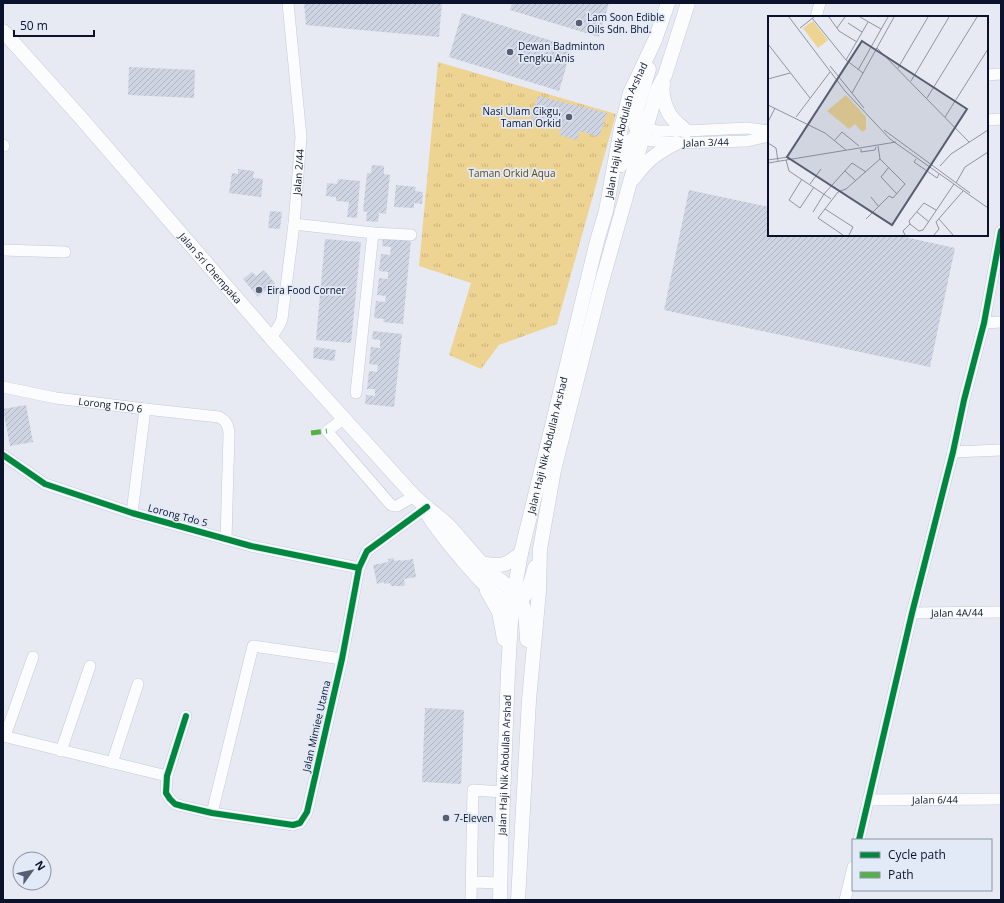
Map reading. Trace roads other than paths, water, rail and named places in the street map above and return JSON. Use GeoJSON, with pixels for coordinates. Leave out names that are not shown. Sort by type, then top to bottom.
{"type":"FeatureCollection","features":[{"type":"Feature","properties":{"kind":"main road","name":"Jalan Haji Nik Abdullah Arshad"},"geometry":{"type":"LineString","coordinates":[[500,900],[508,672],[521,553],[606,211],[620,128],[630,93],[655,40],[668,3]]}},
{"type":"Feature","properties":{"kind":"main road","name":"Jalan Haji Nik Abdullah Arshad"},"geometry":{"type":"LineString","coordinates":[[518,900],[529,700],[539,591],[540,548],[554,470],[642,134],[657,90],[665,75],[688,3]]}},
{"type":"Feature","properties":{"kind":"main road","name":"Jalan Sri Chempaka"},"geometry":{"type":"LineString","coordinates":[[3,31],[81,118],[271,338],[422,504]]}},
{"type":"Feature","properties":{"kind":"main road"},"geometry":{"type":"LineString","coordinates":[[607,201],[626,150],[632,139],[642,134],[636,127],[637,109],[654,55],[655,40]]}},
{"type":"Feature","properties":{"kind":"main road"},"geometry":{"type":"LineString","coordinates":[[665,75],[662,90],[664,102],[673,119],[686,131]]}},
{"type":"Feature","properties":{"kind":"main road"},"geometry":{"type":"LineString","coordinates":[[629,185],[641,168],[651,158],[676,143]]}},
{"type":"Feature","properties":{"kind":"main road"},"geometry":{"type":"LineString","coordinates":[[422,504],[441,534],[480,579],[496,595],[505,601],[526,594],[540,548]]}},
{"type":"Feature","properties":{"kind":"main road"},"geometry":{"type":"LineString","coordinates":[[422,504],[449,526],[482,563],[501,581],[524,608],[526,619],[529,700]]}},
{"type":"Feature","properties":{"kind":"main road"},"geometry":{"type":"LineString","coordinates":[[482,563],[496,566],[504,565],[511,562],[521,553]]}},
{"type":"Feature","properties":{"kind":"main road"},"geometry":{"type":"LineString","coordinates":[[480,579],[499,612],[508,672]]}},
{"type":"Feature","properties":{"kind":"street","name":"Jalan 2/44"},"geometry":{"type":"LineString","coordinates":[[271,338],[282,320],[294,224],[301,137],[288,3]]}},
{"type":"Feature","properties":{"kind":"street"},"geometry":{"type":"LineString","coordinates":[[816,16],[820,3]]}},
{"type":"Feature","properties":{"kind":"street"},"geometry":{"type":"LineString","coordinates":[[988,75],[1001,74]]}},
{"type":"Feature","properties":{"kind":"street"},"geometry":{"type":"LineString","coordinates":[[988,120],[1001,119]]}},
{"type":"Feature","properties":{"kind":"street","name":"Jalan 3/44"},"geometry":{"type":"LineString","coordinates":[[642,134],[658,131],[747,128],[768,131]]}},
{"type":"Feature","properties":{"kind":"street","name":"Jalan 3/44"},"geometry":{"type":"LineString","coordinates":[[642,134],[676,143],[747,141],[768,136]]}},
{"type":"Feature","properties":{"kind":"street"},"geometry":{"type":"LineString","coordinates":[[294,224],[411,235]]}},
{"type":"Feature","properties":{"kind":"street"},"geometry":{"type":"LineString","coordinates":[[859,839],[912,613],[984,323],[1001,231]]}},
{"type":"Feature","properties":{"kind":"street"},"geometry":{"type":"LineString","coordinates":[[356,392],[373,232]]}},
{"type":"Feature","properties":{"kind":"street"},"geometry":{"type":"LineString","coordinates":[[3,250],[65,252]]}},
{"type":"Feature","properties":{"kind":"street"},"geometry":{"type":"LineString","coordinates":[[984,323],[1001,322]]}},
{"type":"Feature","properties":{"kind":"street","name":"Lorong TDO 6"},"geometry":{"type":"LineString","coordinates":[[3,387],[56,398],[218,417],[224,420],[228,425],[229,433],[226,539]]}},
{"type":"Feature","properties":{"kind":"street"},"geometry":{"type":"LineString","coordinates":[[132,513],[145,409]]}},
{"type":"Feature","properties":{"kind":"street"},"geometry":{"type":"LineString","coordinates":[[345,418],[327,430],[391,505],[422,504]]}},
{"type":"Feature","properties":{"kind":"street"},"geometry":{"type":"LineString","coordinates":[[953,452],[1001,450]]}},
{"type":"Feature","properties":{"kind":"street","name":"Lorong Tdo 5"},"geometry":{"type":"LineString","coordinates":[[3,455],[45,484],[132,513],[251,546],[359,568]]}},
{"type":"Feature","properties":{"kind":"street","name":"Jalan Mimiee Utama"},"geometry":{"type":"LineString","coordinates":[[186,716],[167,776],[166,793],[175,804],[212,812],[293,825],[300,823],[307,812],[342,659],[359,568],[367,551],[422,504]]}},
{"type":"Feature","properties":{"kind":"street","name":"Jalan 4A/44"},"geometry":{"type":"LineString","coordinates":[[912,613],[1001,612]]}},
{"type":"Feature","properties":{"kind":"street"},"geometry":{"type":"LineString","coordinates":[[212,812],[253,646],[342,659]]}},
{"type":"Feature","properties":{"kind":"street"},"geometry":{"type":"LineString","coordinates":[[33,657],[4,736],[167,776]]}},
{"type":"Feature","properties":{"kind":"street"},"geometry":{"type":"LineString","coordinates":[[61,751],[90,666]]}},
{"type":"Feature","properties":{"kind":"street"},"geometry":{"type":"LineString","coordinates":[[112,763],[138,684]]}},
{"type":"Feature","properties":{"kind":"street"},"geometry":{"type":"LineString","coordinates":[[471,900],[473,790],[503,792]]}},
{"type":"Feature","properties":{"kind":"street","name":"Jalan 6/44"},"geometry":{"type":"LineString","coordinates":[[868,800],[1001,798]]}},
{"type":"Feature","properties":{"kind":"street"},"geometry":{"type":"LineString","coordinates":[[846,900],[852,872]]}},
{"type":"Feature","properties":{"kind":"street"},"geometry":{"type":"LineString","coordinates":[[472,882],[500,883]]}},
{"type":"Feature","properties":{"kind":"place","name":"Lam Soon Edible Oils Sdn. Bhd."},"geometry":{"type":"Point","coordinates":[579,23]}},
{"type":"Feature","properties":{"kind":"place","name":"Dewan Badminton Tengku Anis"},"geometry":{"type":"Point","coordinates":[510,52]}},
{"type":"Feature","properties":{"kind":"place","name":"Nasi Ulam Cikgu, Taman Orkid"},"geometry":{"type":"Point","coordinates":[569,117]}},
{"type":"Feature","properties":{"kind":"place","name":"Eira Food Corner"},"geometry":{"type":"Point","coordinates":[259,290]}},
{"type":"Feature","properties":{"kind":"place","name":"7-Eleven"},"geometry":{"type":"Point","coordinates":[446,818]}},
{"type":"Feature","properties":{"kind":"park label","name":"Taman Orkid Aqua"},"geometry":{"type":"Point","coordinates":[512,173]}}]}
